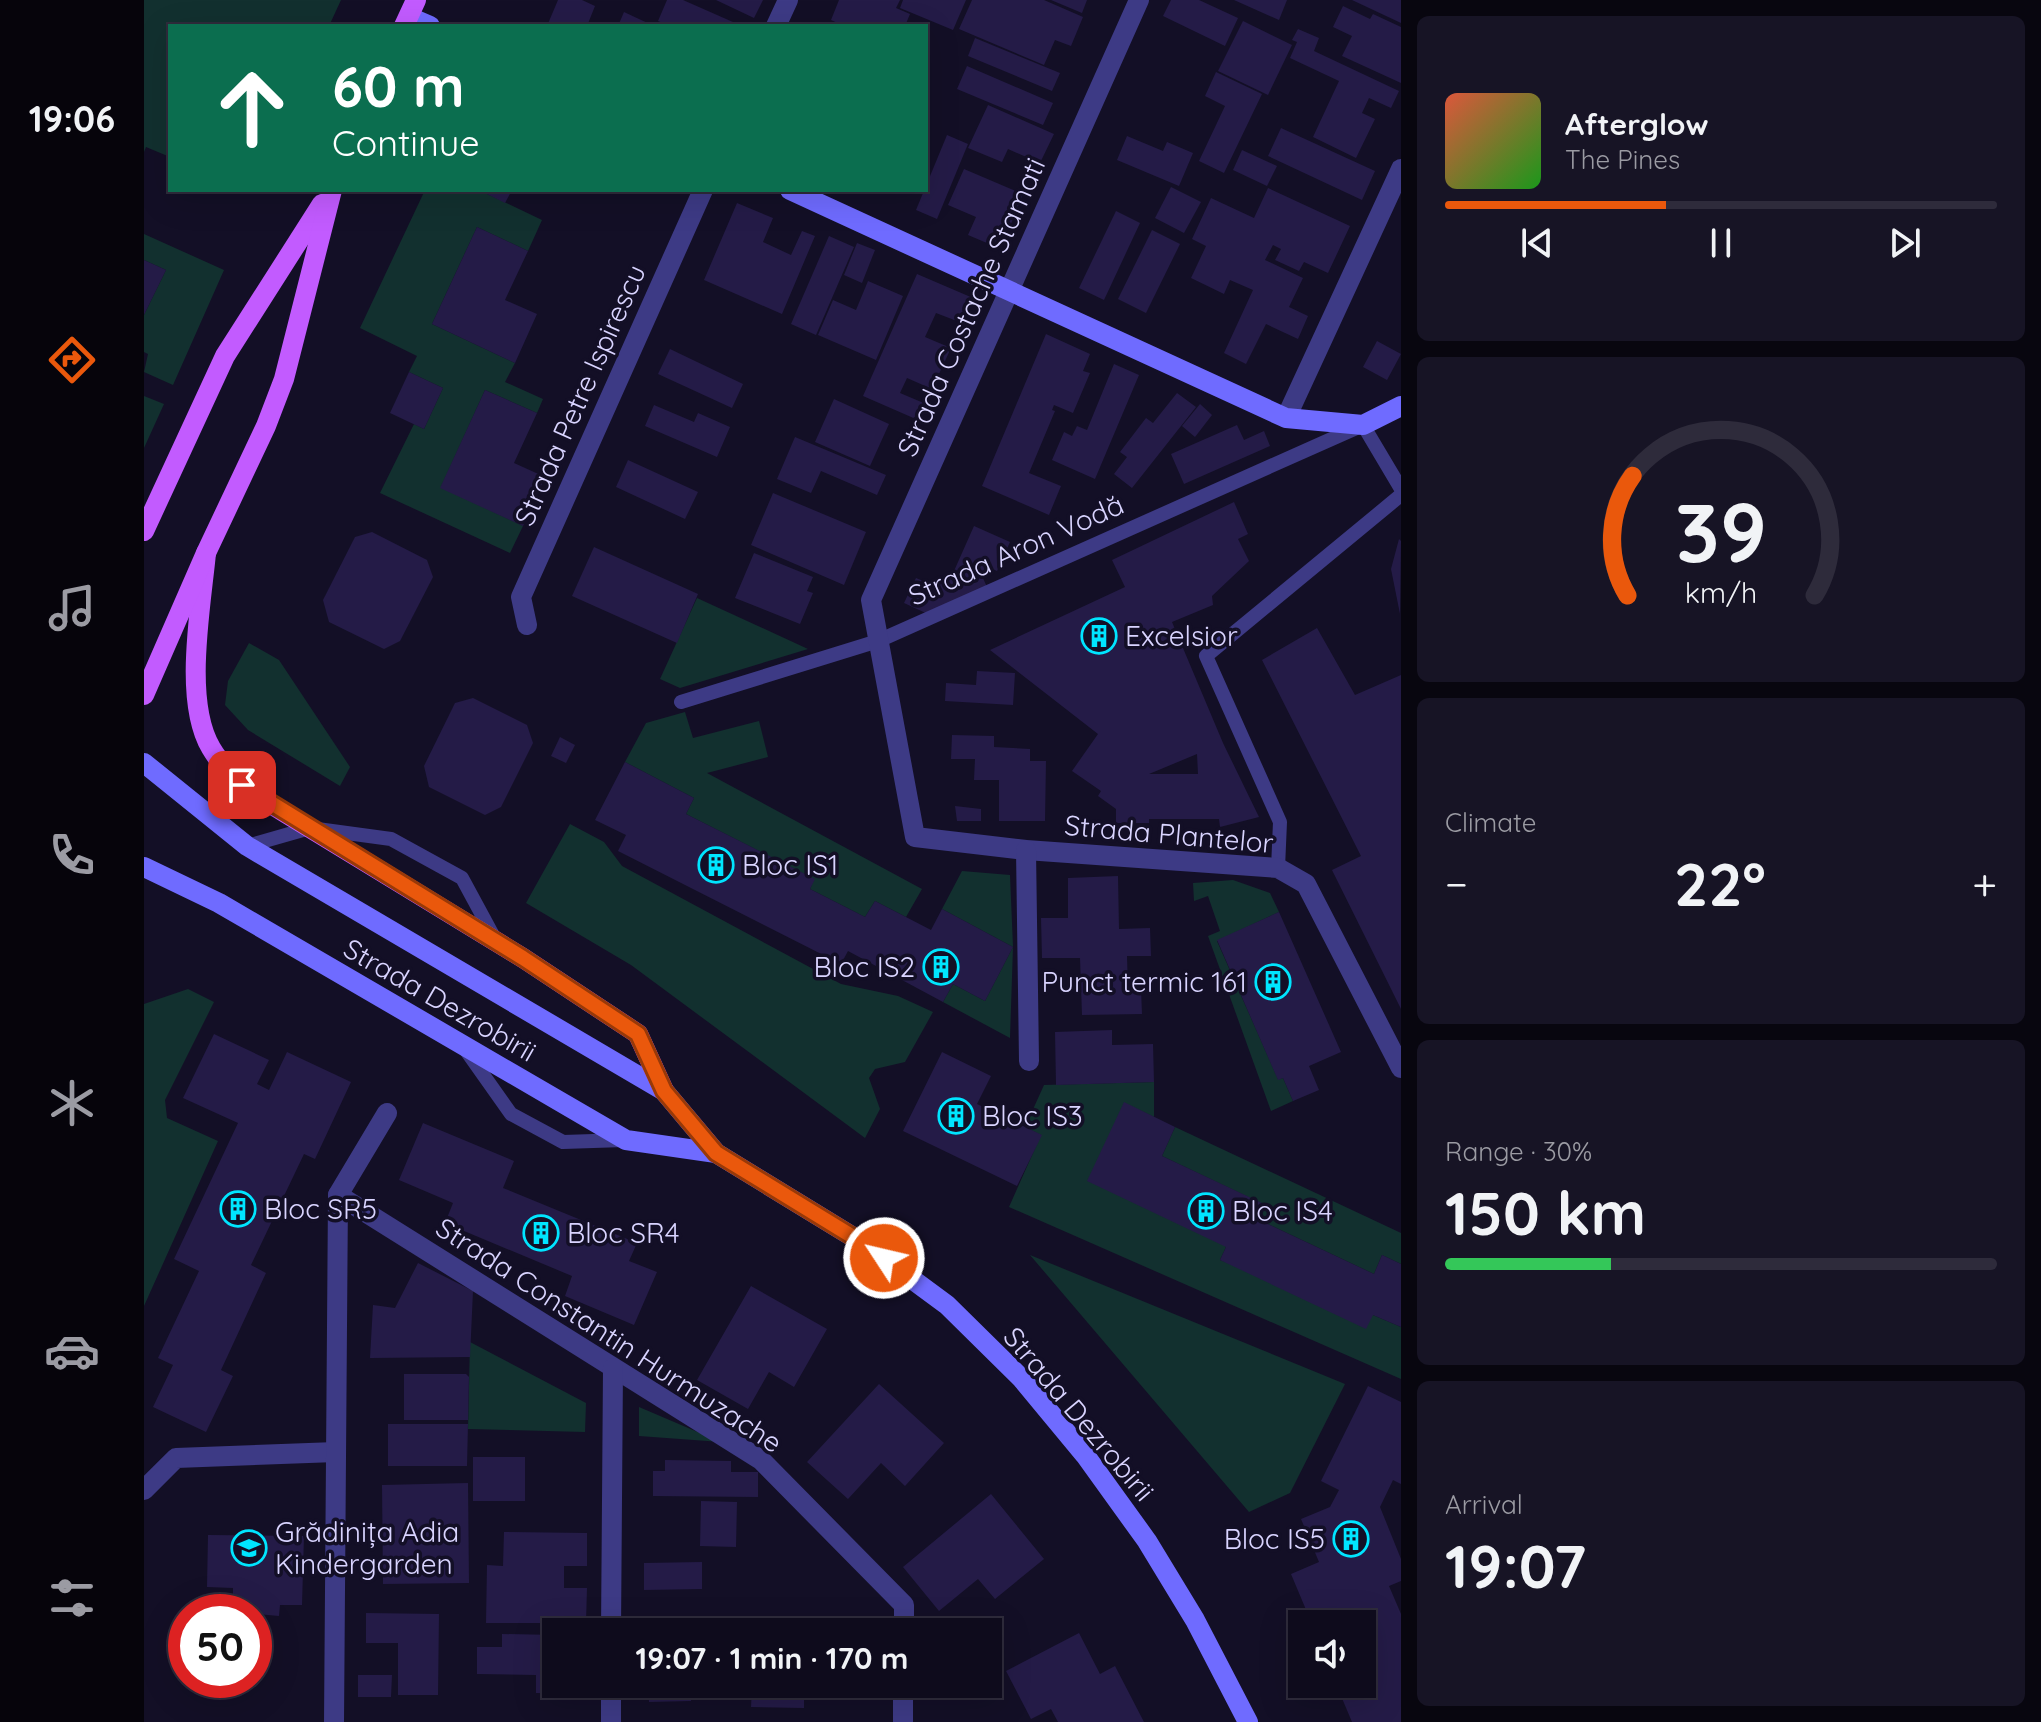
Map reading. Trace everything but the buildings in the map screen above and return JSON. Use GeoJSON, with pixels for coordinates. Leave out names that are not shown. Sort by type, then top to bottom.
{"type":"FeatureCollection","features":[{"type":"Feature","properties":{"kind":"main road"},"geometry":{"type":"LineString","coordinates":[[144,530],[225,356],[330,192]]}},
{"type":"Feature","properties":{"kind":"main road"},"geometry":{"type":"LineString","coordinates":[[144,695],[266,426],[284,379],[331,192]]}},
{"type":"Feature","properties":{"kind":"main road"},"geometry":{"type":"LineString","coordinates":[[794,192],[1286,418],[1363,425],[1401,406]]}},
{"type":"Feature","properties":{"kind":"main road"},"geometry":{"type":"LineString","coordinates":[[206,553],[195,660],[198,699],[210,747],[242,785],[638,1034],[664,1091]]}},
{"type":"Feature","properties":{"kind":"main road","name":"Strada Dezrobirii"},"geometry":{"type":"LineString","coordinates":[[144,763],[247,846],[664,1091],[716,1153],[863,1243],[947,1305],[1022,1379],[1085,1455],[1147,1541],[1195,1620],[1248,1722]]}},
{"type":"Feature","properties":{"kind":"main road","name":"Strada Dezrobirii"},"geometry":{"type":"LineString","coordinates":[[144,867],[219,903],[626,1140],[716,1153]]}},
{"type":"Feature","properties":{"kind":"street"},"geometry":{"type":"LineString","coordinates":[[777,24],[788,0]]}},
{"type":"Feature","properties":{"kind":"street","name":"Strada Costache Stamati"},"geometry":{"type":"LineString","coordinates":[[915,837],[871,600],[1139,0]]}},
{"type":"Feature","properties":{"kind":"street"},"geometry":{"type":"LineString","coordinates":[[1286,418],[1401,169]]}},
{"type":"Feature","properties":{"kind":"street","name":"Strada Petre Ispirescu"},"geometry":{"type":"LineString","coordinates":[[527,625],[521,597],[702,192]]}},
{"type":"Feature","properties":{"kind":"street","name":"Strada Plantelor"},"geometry":{"type":"LineString","coordinates":[[915,837],[1026,850],[1278,868],[1306,884],[1401,1068]]}},
{"type":"Feature","properties":{"kind":"street"},"geometry":{"type":"LineString","coordinates":[[1026,850],[1029,1061]]}},
{"type":"Feature","properties":{"kind":"street"},"geometry":{"type":"LineString","coordinates":[[334,1722],[338,1195],[387,1113]]}},
{"type":"Feature","properties":{"kind":"street","name":"Strada Constantin Hurmuzache"},"geometry":{"type":"LineString","coordinates":[[338,1195],[761,1460],[904,1605],[904,1618]]}},
{"type":"Feature","properties":{"kind":"street"},"geometry":{"type":"LineString","coordinates":[[611,1618],[613,1368]]}},
{"type":"Feature","properties":{"kind":"street"},"geometry":{"type":"LineString","coordinates":[[144,1490],[176,1458],[336,1452]]}},
{"type":"Feature","properties":{"kind":"street"},"geometry":{"type":"LineString","coordinates":[[611,1698],[611,1722]]}},
{"type":"Feature","properties":{"kind":"street"},"geometry":{"type":"LineString","coordinates":[[903,1698],[903,1722]]}},
{"type":"Feature","properties":{"kind":"lane","name":"Strada Aron Vodă"},"geometry":{"type":"LineString","coordinates":[[681,702],[878,641],[1363,425]]}},
{"type":"Feature","properties":{"kind":"lane"},"geometry":{"type":"LineString","coordinates":[[1278,868],[1280,822],[1206,656],[1401,492],[1363,425]]}},
{"type":"Feature","properties":{"kind":"lane"},"geometry":{"type":"LineString","coordinates":[[247,846],[310,828],[391,839],[462,878],[497,943]]}},
{"type":"Feature","properties":{"kind":"lane"},"geometry":{"type":"LineString","coordinates":[[462,1046],[511,1114],[563,1142],[626,1140]]}},
{"type":"Feature","properties":{"kind":"green space"},"geometry":{"type":"Polygon","coordinates":[[[144,0],[341,0],[330,24],[168,24],[168,156],[146,147],[144,152],[144,0]]]}},
{"type":"Feature","properties":{"kind":"green space"},"geometry":{"type":"Polygon","coordinates":[[[424,192],[483,192],[542,220],[528,251],[477,227],[432,324],[515,363],[505,382],[543,399],[537,413],[485,390],[441,487],[523,526],[510,553],[380,493],[414,424],[424,429],[443,388],[409,372],[417,356],[360,328],[424,192]]]}},
{"type":"Feature","properties":{"kind":"green space"},"geometry":{"type":"Polygon","coordinates":[[[144,234],[224,270],[173,385],[144,372],[148,354],[144,352],[144,315],[166,270],[144,260],[144,234]]]}},
{"type":"Feature","properties":{"kind":"green space"},"geometry":{"type":"Polygon","coordinates":[[[144,396],[164,404],[144,448],[144,396]]]}},
{"type":"Feature","properties":{"kind":"green space"},"geometry":{"type":"Polygon","coordinates":[[[697,598],[808,649],[680,688],[660,679],[697,598]]]}},
{"type":"Feature","properties":{"kind":"green space"},"geometry":{"type":"Polygon","coordinates":[[[249,643],[279,660],[350,767],[340,786],[248,730],[225,705],[228,681],[249,643]]]}},
{"type":"Feature","properties":{"kind":"green space"},"geometry":{"type":"Polygon","coordinates":[[[685,712],[693,738],[759,721],[768,757],[707,773],[922,889],[906,917],[875,901],[865,917],[810,889],[814,879],[686,814],[694,798],[625,762],[646,723],[685,712]]]}},
{"type":"Feature","properties":{"kind":"green space"},"geometry":{"type":"Polygon","coordinates":[[[570,824],[604,842],[622,866],[841,984],[898,996],[933,1012],[905,1062],[875,1069],[869,1078],[880,1109],[865,1138],[631,965],[526,903],[570,824]]]}},
{"type":"Feature","properties":{"kind":"green space"},"geometry":{"type":"Polygon","coordinates":[[[962,871],[1010,875],[1013,947],[942,909],[962,871]]]}},
{"type":"Feature","properties":{"kind":"green space"},"geometry":{"type":"Polygon","coordinates":[[[1233,880],[1270,893],[1279,912],[1217,941],[1278,1079],[1283,1078],[1293,1101],[1271,1111],[1208,936],[1220,931],[1208,896],[1194,901],[1193,883],[1233,880]]]}},
{"type":"Feature","properties":{"kind":"green space"},"geometry":{"type":"Polygon","coordinates":[[[1013,947],[1010,1038],[943,1002],[953,984],[985,1001],[1013,947]]]}},
{"type":"Feature","properties":{"kind":"green space"},"geometry":{"type":"Polygon","coordinates":[[[188,989],[214,1002],[165,1100],[167,1118],[218,1141],[144,1306],[144,1004],[188,989]]]}},
{"type":"Feature","properties":{"kind":"green space"},"geometry":{"type":"Polygon","coordinates":[[[1154,1082],[1154,1117],[1124,1103],[1226,1247],[1220,1260],[1401,1327],[1401,1379],[1009,1207],[1041,1135],[1025,1127],[1044,1085],[1154,1082]]]}},
{"type":"Feature","properties":{"kind":"green space"},"geometry":{"type":"Polygon","coordinates":[[[1175,1127],[1401,1233],[1401,1264],[1382,1255],[1374,1274],[1257,1219],[1263,1204],[1162,1156],[1175,1127]]]}},
{"type":"Feature","properties":{"kind":"green space"},"geometry":{"type":"Polygon","coordinates":[[[1030,1255],[1345,1384],[1290,1493],[1249,1512],[1030,1255]]]}},
{"type":"Feature","properties":{"kind":"green space"},"geometry":{"type":"Polygon","coordinates":[[[470,1342],[586,1403],[585,1432],[468,1429],[470,1342]]]}},
{"type":"Feature","properties":{"kind":"green space"},"geometry":{"type":"Polygon","coordinates":[[[639,1407],[721,1442],[639,1436],[639,1407]]]}},
{"type":"Feature","properties":{"kind":"place","name":"Excelsior"},"geometry":{"type":"Point","coordinates":[1099,636]}},
{"type":"Feature","properties":{"kind":"place","name":"Bloc IS1"},"geometry":{"type":"Point","coordinates":[716,865]}},
{"type":"Feature","properties":{"kind":"place","name":"Bloc IS2"},"geometry":{"type":"Point","coordinates":[941,967]}},
{"type":"Feature","properties":{"kind":"place","name":"Punct termic 161"},"geometry":{"type":"Point","coordinates":[1273,982]}},
{"type":"Feature","properties":{"kind":"place","name":"Bloc IS3"},"geometry":{"type":"Point","coordinates":[956,1116]}},
{"type":"Feature","properties":{"kind":"place","name":"Bloc SR5"},"geometry":{"type":"Point","coordinates":[238,1209]}},
{"type":"Feature","properties":{"kind":"place","name":"Bloc IS4"},"geometry":{"type":"Point","coordinates":[1206,1211]}},
{"type":"Feature","properties":{"kind":"place","name":"Bloc SR4"},"geometry":{"type":"Point","coordinates":[541,1233]}},
{"type":"Feature","properties":{"kind":"place","name":"Bloc IS5"},"geometry":{"type":"Point","coordinates":[1351,1539]}},
{"type":"Feature","properties":{"kind":"place","name":"Grădinița Adia Kindergarden"},"geometry":{"type":"Point","coordinates":[249,1548]}},
{"type":"Feature","properties":{"kind":"route"},"geometry":{"type":"LineString","coordinates":[[242,785],[523,958],[638,1034],[664,1091],[716,1153],[884,1258]]}}]}
